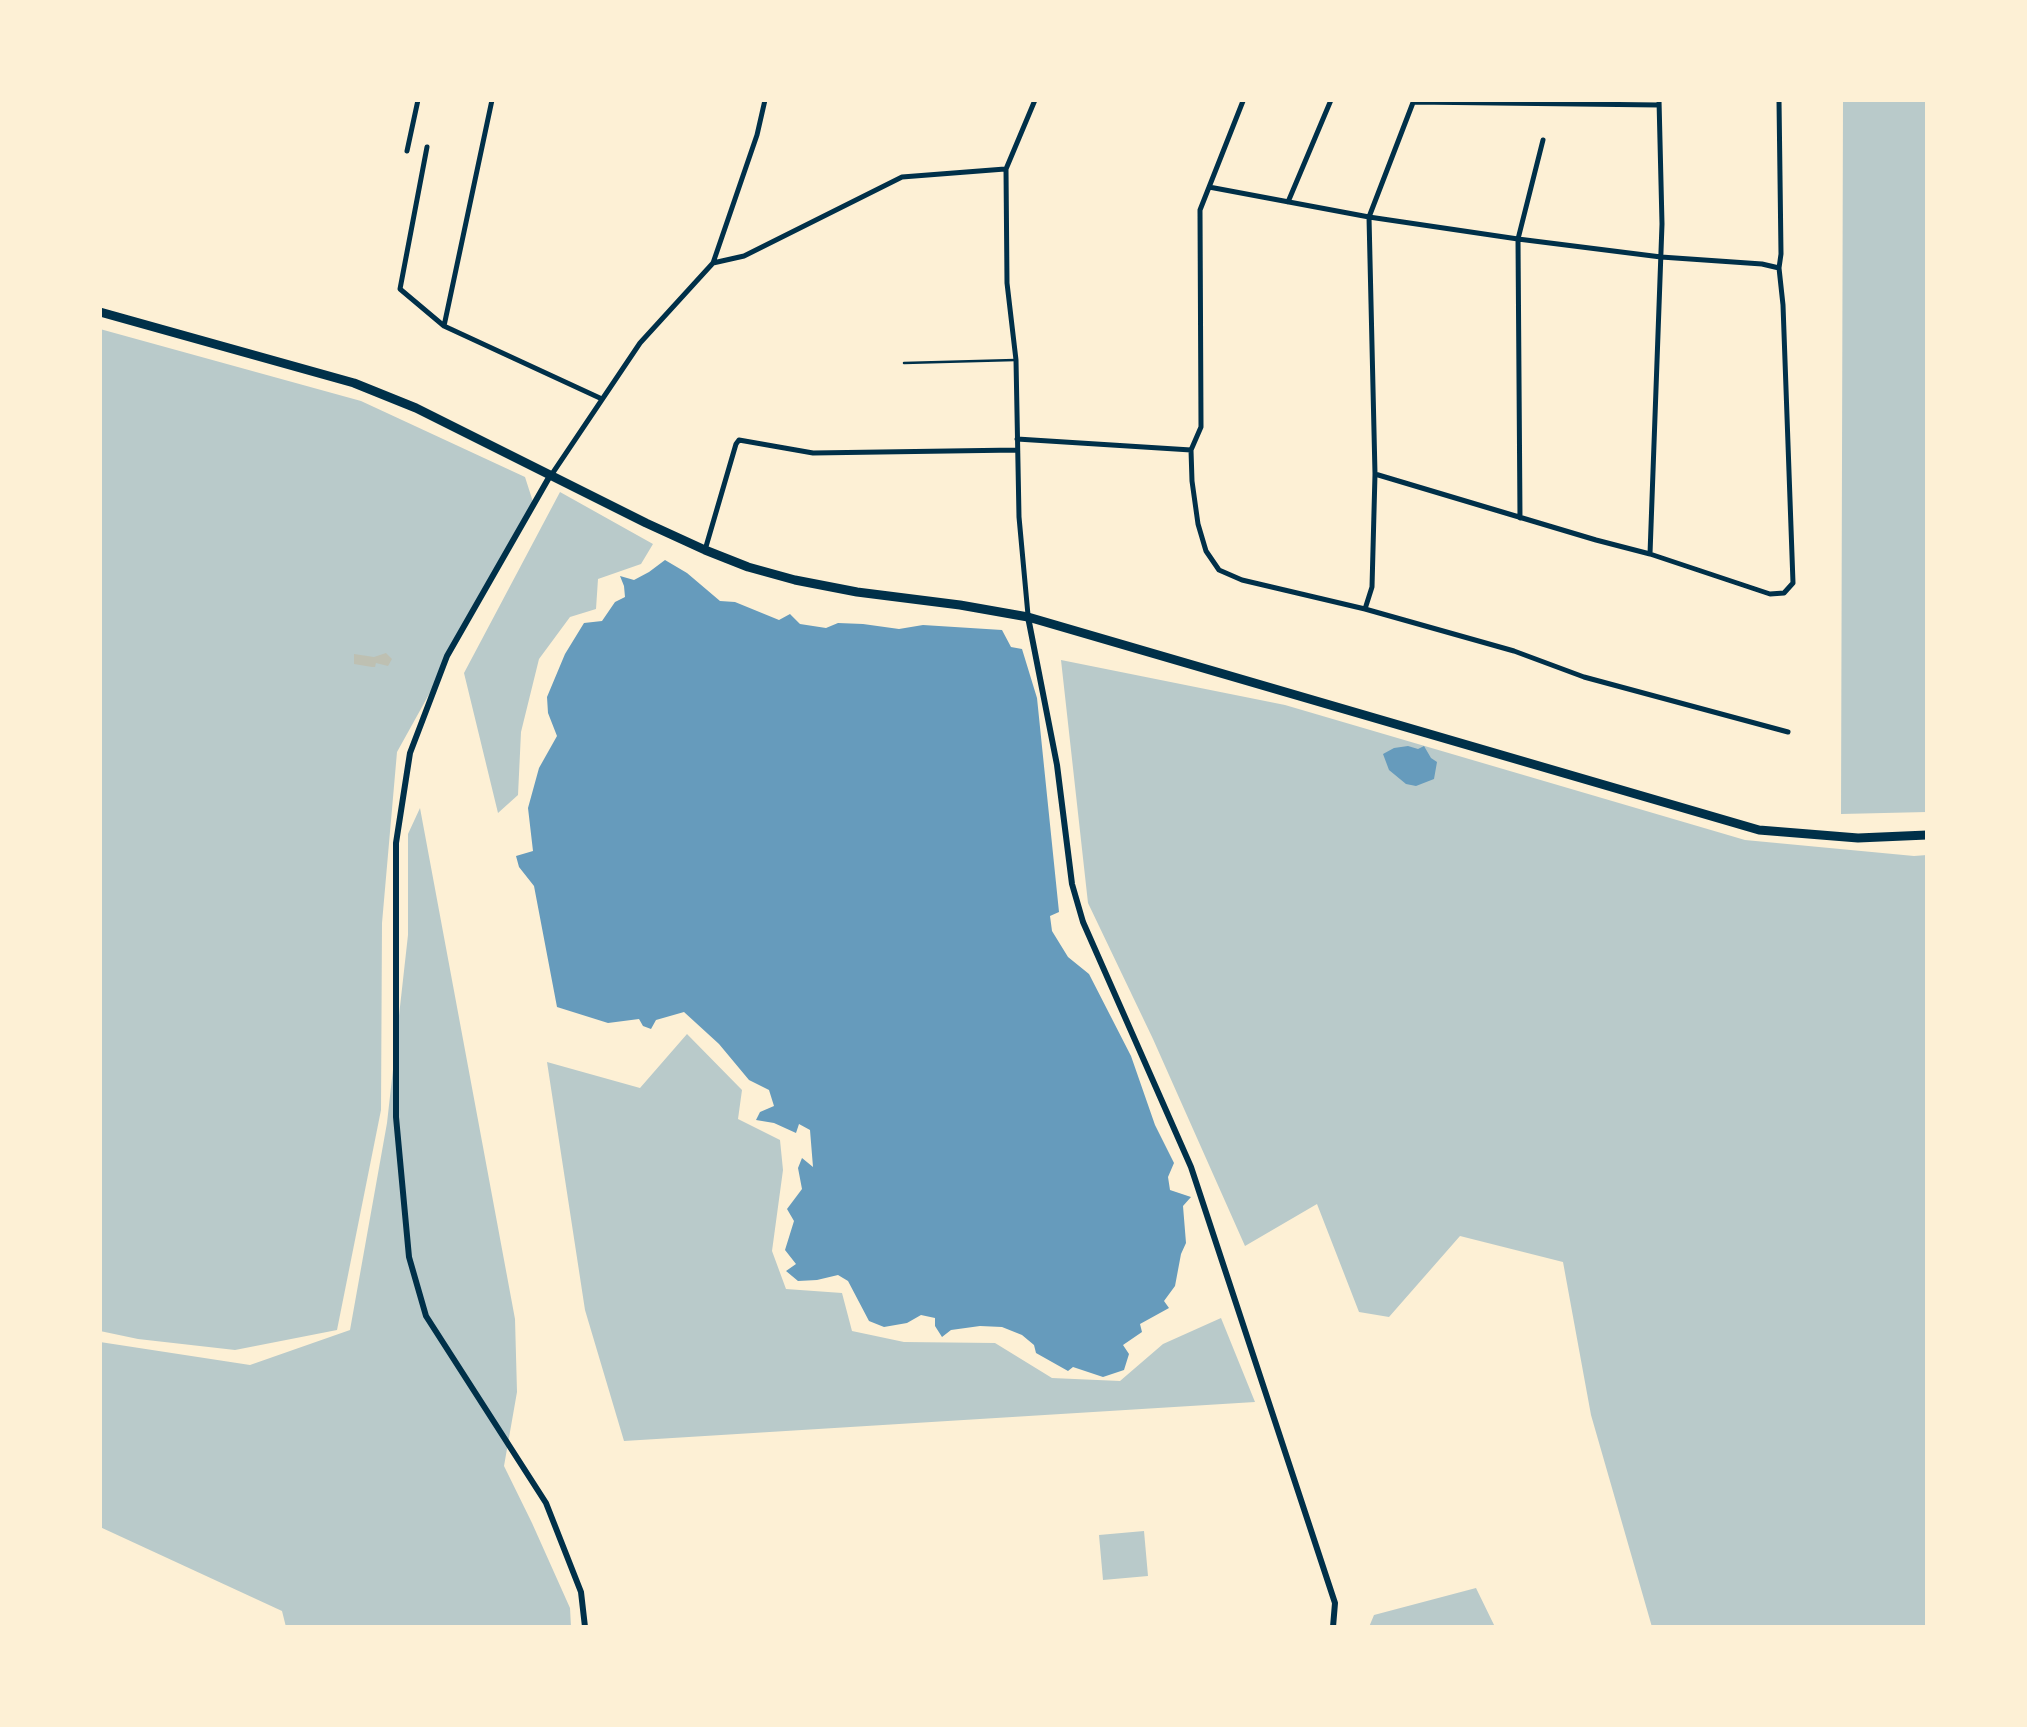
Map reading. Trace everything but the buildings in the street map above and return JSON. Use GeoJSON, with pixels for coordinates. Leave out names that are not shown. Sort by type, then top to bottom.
{"type":"FeatureCollection","features":[{"type":"Feature","properties":{"kind":"main road"},"geometry":{"type":"LineString","coordinates":[[100,312],[354,383],[416,408],[646,523],[748,567],[795,580],[1028,618],[1759,830],[1858,838],[1927,835]]}},
{"type":"Feature","properties":{"kind":"street"},"geometry":{"type":"LineString","coordinates":[[407,151],[418,100]]}},
{"type":"Feature","properties":{"kind":"street"},"geometry":{"type":"LineString","coordinates":[[444,326],[492,100]]}},
{"type":"Feature","properties":{"kind":"street"},"geometry":{"type":"LineString","coordinates":[[584,1627],[582,1592],[546,1504],[426,1316],[408,1257],[396,1117],[396,843],[410,753],[447,656],[552,474],[602,399],[640,343],[713,263],[757,134],[764,100]]}},
{"type":"Feature","properties":{"kind":"street"},"geometry":{"type":"LineString","coordinates":[[1035,100],[1006,169],[1008,283],[1016,360],[1019,516],[1028,618],[1057,765],[1072,884],[1084,922],[1191,1167],[1335,1603],[1333,1627]]}},
{"type":"Feature","properties":{"kind":"street"},"geometry":{"type":"LineString","coordinates":[[1288,202],[1331,100]]}},
{"type":"Feature","properties":{"kind":"street"},"geometry":{"type":"LineString","coordinates":[[1375,474],[1650,554],[1770,594],[1784,593],[1792,583],[1779,268],[1779,100]]}},
{"type":"Feature","properties":{"kind":"street"},"geometry":{"type":"LineString","coordinates":[[1243,101],[1200,210],[1201,427],[1191,450],[1192,481],[1198,524],[1206,551],[1218,570],[1242,580],[1514,650],[1584,677],[1788,732]]}},
{"type":"Feature","properties":{"kind":"street"},"geometry":{"type":"LineString","coordinates":[[1366,610],[1372,587],[1375,474],[1369,216],[1414,101],[1659,103],[1662,258],[1650,554]]}},
{"type":"Feature","properties":{"kind":"street"},"geometry":{"type":"LineString","coordinates":[[1520,518],[1518,240],[1543,140]]}},
{"type":"Feature","properties":{"kind":"street"},"geometry":{"type":"LineString","coordinates":[[427,147],[400,289],[444,326],[602,399]]}},
{"type":"Feature","properties":{"kind":"street"},"geometry":{"type":"LineString","coordinates":[[713,263],[744,256],[902,177],[1006,169]]}},
{"type":"Feature","properties":{"kind":"street"},"geometry":{"type":"LineString","coordinates":[[1209,187],[1518,240],[1779,268]]}},
{"type":"Feature","properties":{"kind":"street"},"geometry":{"type":"LineString","coordinates":[[1017,439],[1191,450]]}},
{"type":"Feature","properties":{"kind":"street"},"geometry":{"type":"LineString","coordinates":[[705,550],[739,440],[813,453],[1017,450]]}},
{"type":"Feature","properties":{"kind":"lane"},"geometry":{"type":"LineString","coordinates":[[904,364],[1016,360]]}},
{"type":"Feature","properties":{"kind":"shaded area"},"geometry":{"type":"Polygon","coordinates":[[[1843,100],[1927,100],[1927,812],[1841,814],[1843,100]]]}},
{"type":"Feature","properties":{"kind":"shaded area"},"geometry":{"type":"Polygon","coordinates":[[[100,329],[361,401],[525,477],[534,505],[397,752],[382,923],[381,1110],[337,1330],[235,1350],[100,1331],[100,329]]]}},
{"type":"Feature","properties":{"kind":"shaded area"},"geometry":{"type":"Polygon","coordinates":[[[560,492],[653,544],[641,564],[598,579],[596,609],[570,617],[539,659],[521,732],[518,795],[498,813],[464,673],[560,492]]]}},
{"type":"Feature","properties":{"kind":"shaded area"},"geometry":{"type":"Polygon","coordinates":[[[1061,660],[1285,705],[1745,840],[1927,855],[1927,1627],[1652,1627],[1591,1415],[1563,1262],[1460,1236],[1389,1317],[1359,1312],[1317,1204],[1245,1246],[1088,903],[1061,660]]]}},
{"type":"Feature","properties":{"kind":"shaded area"},"geometry":{"type":"Polygon","coordinates":[[[420,808],[515,1319],[517,1392],[504,1466],[570,1608],[571,1627],[286,1627],[282,1611],[100,1527],[100,1342],[250,1365],[350,1330],[387,1123],[408,935],[408,834],[420,808]]]}},
{"type":"Feature","properties":{"kind":"shaded area"},"geometry":{"type":"Polygon","coordinates":[[[687,1034],[742,1090],[738,1119],[780,1140],[783,1170],[772,1251],[786,1289],[842,1293],[852,1331],[904,1342],[995,1343],[1052,1378],[1120,1381],[1163,1344],[1221,1318],[1255,1402],[624,1441],[585,1310],[547,1062],[640,1088],[687,1034]]]}},
{"type":"Feature","properties":{"kind":"shaded area"},"geometry":{"type":"Polygon","coordinates":[[[1144,1531],[1148,1576],[1103,1580],[1099,1535],[1144,1531]]]}},
{"type":"Feature","properties":{"kind":"shaded area"},"geometry":{"type":"Polygon","coordinates":[[[1476,1588],[1495,1627],[1369,1627],[1374,1615],[1476,1588]]]}},
{"type":"Feature","properties":{"kind":"water"},"geometry":{"type":"Polygon","coordinates":[[[665,560],[720,601],[735,602],[779,620],[790,614],[800,624],[826,628],[838,623],[899,629],[923,625],[1002,630],[1011,647],[1022,649],[1037,698],[1059,912],[1050,916],[1052,931],[1068,957],[1089,974],[1131,1056],[1155,1125],[1174,1163],[1168,1177],[1170,1190],[1191,1197],[1183,1206],[1186,1243],[1175,1286],[1164,1301],[1169,1308],[1140,1324],[1142,1332],[1123,1345],[1129,1354],[1124,1370],[1103,1377],[1073,1367],[1068,1371],[1036,1353],[1034,1345],[1022,1335],[1002,1327],[951,1330],[942,1337],[935,1318],[921,1315],[907,1323],[884,1327],[869,1321],[848,1281],[838,1275],[798,1281],[786,1271],[796,1264],[785,1250],[794,1221],[787,1209],[802,1189],[798,1168],[802,1158],[813,1167],[810,1130],[799,1124],[796,1133],[756,1120],[760,1112],[774,1106],[769,1090],[749,1080],[719,1044],[684,1012],[656,1020],[651,1029],[639,1019],[608,1023],[557,1007],[534,886],[519,867],[516,856],[533,851],[528,808],[539,768],[557,736],[548,713],[547,697],[565,654],[584,623],[602,621],[615,602],[625,597],[620,576],[634,580],[665,560]]]}},
{"type":"Feature","properties":{"kind":"water"},"geometry":{"type":"Polygon","coordinates":[[[1408,746],[1424,746],[1437,762],[1434,779],[1416,786],[1406,784],[1389,770],[1383,754],[1408,746]]]}}]}
